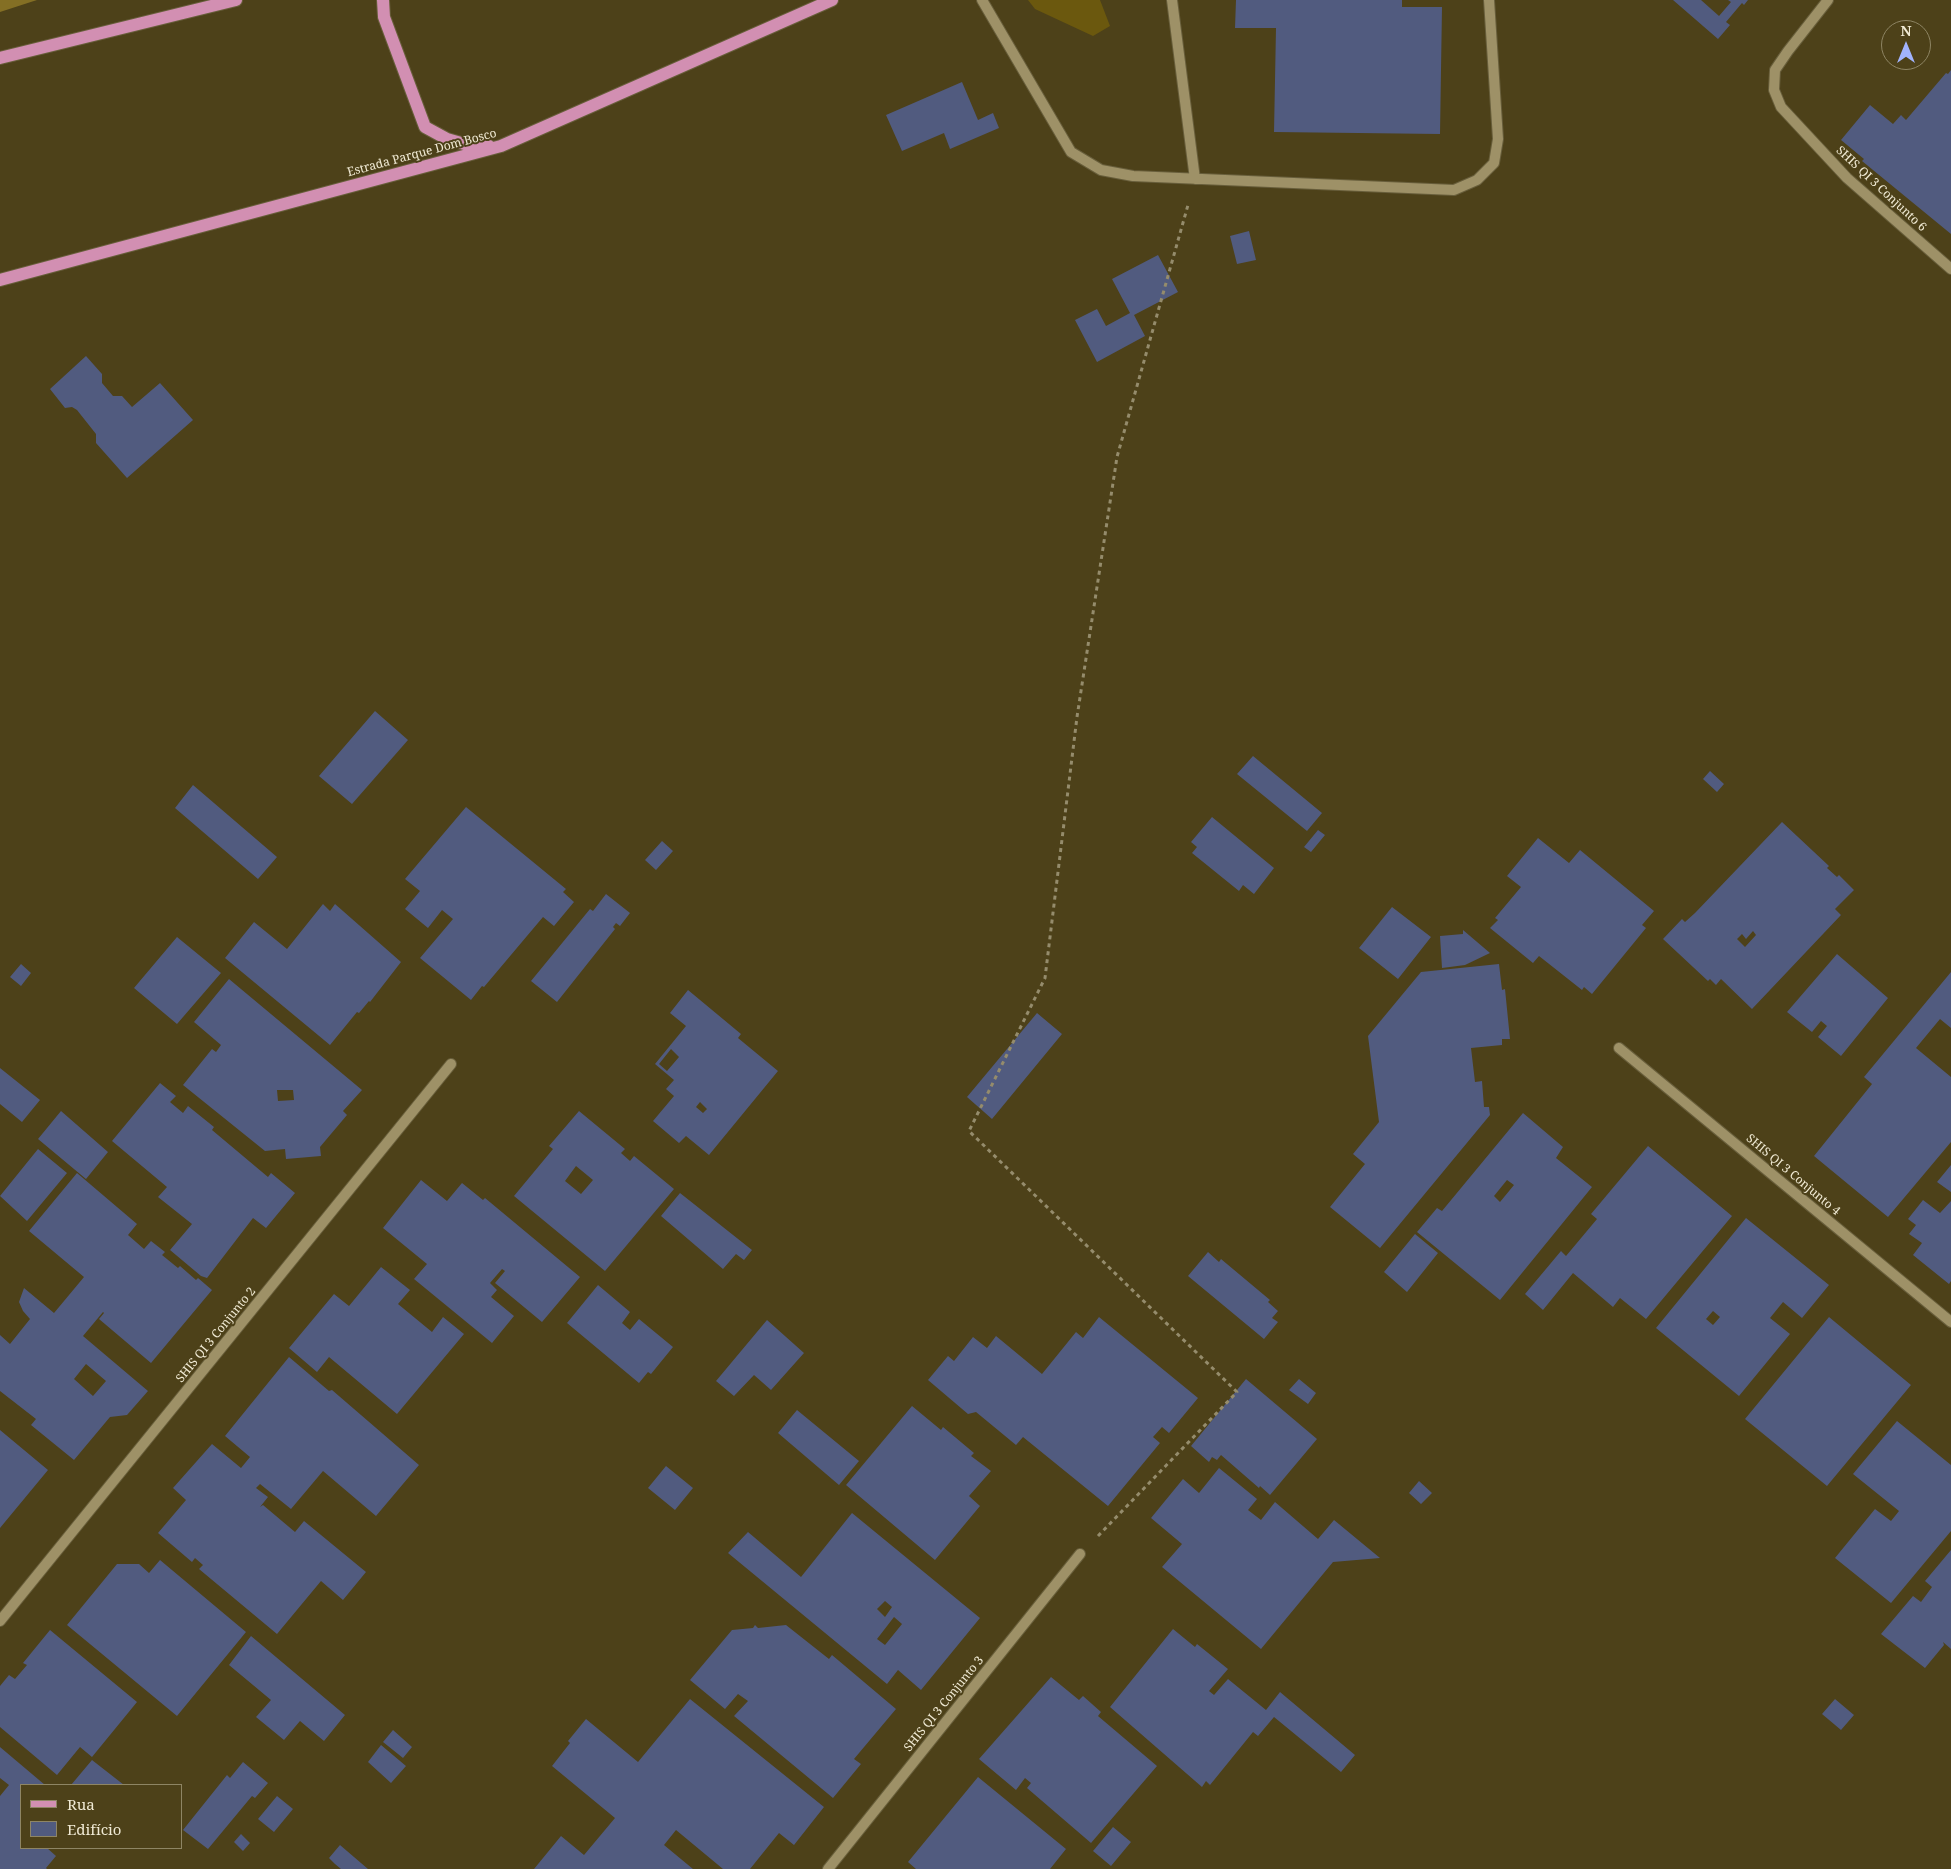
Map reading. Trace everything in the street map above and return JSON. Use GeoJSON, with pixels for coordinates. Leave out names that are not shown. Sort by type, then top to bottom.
{"type":"FeatureCollection","features":[{"type":"Feature","properties":{"kind":"main road"},"geometry":{"type":"LineString","coordinates":[[0,58],[236,0]]}},
{"type":"Feature","properties":{"kind":"main road"},"geometry":{"type":"LineString","coordinates":[[383,0],[384,17],[425,127],[447,139],[468,145],[501,146]]}},
{"type":"Feature","properties":{"kind":"main road","name":"Estrada Parque Dom Bosco"},"geometry":{"type":"LineString","coordinates":[[0,280],[501,146],[832,0]]}},
{"type":"Feature","properties":{"kind":"street"},"geometry":{"type":"LineString","coordinates":[[982,0],[1071,152],[1100,170],[1133,176],[1454,190],[1477,180],[1494,163],[1498,139],[1489,0]]}},
{"type":"Feature","properties":{"kind":"street"},"geometry":{"type":"LineString","coordinates":[[1172,0],[1195,179]]}},
{"type":"Feature","properties":{"kind":"street","name":"SHIS QI 3 Conjunto 6"},"geometry":{"type":"LineString","coordinates":[[1828,0],[1775,70],[1774,90],[1781,106],[1847,178],[1951,269]]}},
{"type":"Feature","properties":{"kind":"street","name":"SHIS QI 3 Conjunto 4"},"geometry":{"type":"LineString","coordinates":[[1619,1048],[1951,1322]]}},
{"type":"Feature","properties":{"kind":"street","name":"SHIS QI 3 Conjunto 2"},"geometry":{"type":"LineString","coordinates":[[0,1621],[451,1064]]}},
{"type":"Feature","properties":{"kind":"street","name":"SHIS QI 3 Conjunto 3"},"geometry":{"type":"LineString","coordinates":[[828,1869],[1080,1554]]}},
{"type":"Feature","properties":{"kind":"path"},"geometry":{"type":"LineString","coordinates":[[1080,1554],[1238,1392],[969,1131],[1044,978],[1077,717],[1117,457],[1195,179]]}},
{"type":"Feature","properties":{"kind":"shaded area"},"geometry":{"type":"Polygon","coordinates":[[[0,0],[37,0],[0,12],[0,0]]]}},
{"type":"Feature","properties":{"kind":"shaded area"},"geometry":{"type":"Polygon","coordinates":[[[1028,0],[1100,0],[1110,26],[1093,36],[1035,9],[1028,0]]]}},
{"type":"Feature","properties":{"kind":"building"},"geometry":{"type":"Polygon","coordinates":[[[1236,0],[1402,0],[1402,7],[1442,7],[1440,134],[1274,132],[1276,28],[1235,28],[1236,0]]]}},
{"type":"Feature","properties":{"kind":"building"},"geometry":{"type":"Polygon","coordinates":[[[1673,0],[1701,0],[1719,16],[1731,2],[1728,0],[1748,0],[1744,5],[1742,3],[1726,22],[1730,25],[1718,39],[1673,0]]]}},
{"type":"Feature","properties":{"kind":"building"},"geometry":{"type":"Polygon","coordinates":[[[1951,70],[1951,234],[1862,161],[1864,159],[1841,140],[1870,105],[1893,124],[1901,115],[1906,120],[1946,73],[1948,74],[1951,70]]]}},
{"type":"Feature","properties":{"kind":"building"},"geometry":{"type":"Polygon","coordinates":[[[962,82],[978,120],[993,113],[999,128],[950,149],[944,133],[902,151],[886,115],[962,82]]]}},
{"type":"Feature","properties":{"kind":"building"},"geometry":{"type":"Polygon","coordinates":[[[1249,231],[1256,260],[1237,264],[1230,236],[1249,231]]]}},
{"type":"Feature","properties":{"kind":"building"},"geometry":{"type":"Polygon","coordinates":[[[1158,255],[1178,292],[1134,315],[1145,336],[1097,362],[1075,320],[1097,309],[1106,326],[1130,313],[1112,279],[1158,255]]]}},
{"type":"Feature","properties":{"kind":"building"},"geometry":{"type":"Polygon","coordinates":[[[86,356],[102,374],[102,383],[113,396],[122,396],[132,407],[160,383],[193,420],[127,478],[96,443],[96,434],[77,410],[72,407],[65,408],[50,389],[86,356]]]}},
{"type":"Feature","properties":{"kind":"building"},"geometry":{"type":"Polygon","coordinates":[[[375,711],[408,740],[352,804],[319,776],[375,711]]]}},
{"type":"Feature","properties":{"kind":"building"},"geometry":{"type":"Polygon","coordinates":[[[1253,756],[1322,813],[1307,831],[1237,774],[1253,756]]]}},
{"type":"Feature","properties":{"kind":"building"},"geometry":{"type":"Polygon","coordinates":[[[1710,771],[1724,784],[1717,792],[1703,779],[1710,771]]]}},
{"type":"Feature","properties":{"kind":"building"},"geometry":{"type":"Polygon","coordinates":[[[193,785],[277,857],[258,879],[175,808],[193,785]]]}},
{"type":"Feature","properties":{"kind":"building"},"geometry":{"type":"Polygon","coordinates":[[[466,807],[566,889],[563,892],[574,902],[554,926],[543,917],[471,1000],[420,958],[453,919],[442,910],[428,928],[405,909],[420,891],[405,879],[466,807]]]}},
{"type":"Feature","properties":{"kind":"building"},"geometry":{"type":"Polygon","coordinates":[[[1212,817],[1274,868],[1254,894],[1243,885],[1239,891],[1192,853],[1197,847],[1191,842],[1212,817]]]}},
{"type":"Feature","properties":{"kind":"building"},"geometry":{"type":"Polygon","coordinates":[[[1782,822],[1829,866],[1827,868],[1837,877],[1839,875],[1854,890],[1835,909],[1841,915],[1752,1009],[1721,979],[1716,985],[1710,979],[1708,981],[1663,939],[1682,919],[1685,922],[1782,822]],[[1753,931],[1746,939],[1742,934],[1737,939],[1745,947],[1756,935],[1753,931]]]}},
{"type":"Feature","properties":{"kind":"building"},"geometry":{"type":"Polygon","coordinates":[[[1318,830],[1325,835],[1311,852],[1304,847],[1318,830]]]}},
{"type":"Feature","properties":{"kind":"building"},"geometry":{"type":"Polygon","coordinates":[[[1538,838],[1569,863],[1580,850],[1654,911],[1642,925],[1646,928],[1592,994],[1584,987],[1582,990],[1539,956],[1533,963],[1490,928],[1498,920],[1495,918],[1521,887],[1507,876],[1538,838]]]}},
{"type":"Feature","properties":{"kind":"building"},"geometry":{"type":"Polygon","coordinates":[[[662,841],[673,851],[656,870],[645,860],[662,841]]]}},
{"type":"Feature","properties":{"kind":"building"},"geometry":{"type":"Polygon","coordinates":[[[606,894],[630,913],[620,926],[616,923],[613,927],[615,929],[557,1002],[531,981],[590,909],[593,911],[606,894]]]}},
{"type":"Feature","properties":{"kind":"building"},"geometry":{"type":"Polygon","coordinates":[[[323,904],[330,911],[335,904],[401,962],[370,1002],[359,1013],[357,1012],[330,1045],[225,958],[254,922],[287,949],[323,904]]]}},
{"type":"Feature","properties":{"kind":"building"},"geometry":{"type":"Polygon","coordinates":[[[1392,907],[1431,937],[1398,979],[1359,948],[1392,907]]]}},
{"type":"Feature","properties":{"kind":"building"},"geometry":{"type":"Polygon","coordinates":[[[1463,930],[1490,953],[1465,965],[1442,968],[1440,936],[1463,934],[1463,930]]]}},
{"type":"Feature","properties":{"kind":"building"},"geometry":{"type":"Polygon","coordinates":[[[177,937],[221,973],[177,1024],[134,988],[177,937]]]}},
{"type":"Feature","properties":{"kind":"building"},"geometry":{"type":"Polygon","coordinates":[[[1837,954],[1888,998],[1841,1056],[1818,1037],[1827,1026],[1821,1021],[1812,1032],[1787,1012],[1837,954]]]}},
{"type":"Feature","properties":{"kind":"building"},"geometry":{"type":"Polygon","coordinates":[[[21,964],[31,973],[21,986],[10,977],[21,964]]]}},
{"type":"Feature","properties":{"kind":"building"},"geometry":{"type":"Polygon","coordinates":[[[1499,964],[1502,990],[1505,989],[1510,1039],[1502,1039],[1502,1045],[1471,1048],[1475,1082],[1482,1081],[1484,1107],[1489,1107],[1490,1115],[1380,1248],[1330,1207],[1365,1164],[1353,1154],[1379,1122],[1368,1036],[1421,972],[1499,964]]]}},
{"type":"Feature","properties":{"kind":"building"},"geometry":{"type":"Polygon","coordinates":[[[1951,972],[1951,1028],[1940,1019],[1916,1048],[1951,1077],[1951,1142],[1888,1217],[1814,1156],[1872,1084],[1864,1077],[1951,972]]]}},
{"type":"Feature","properties":{"kind":"building"},"geometry":{"type":"Polygon","coordinates":[[[229,979],[362,1090],[343,1111],[347,1115],[320,1147],[321,1156],[286,1159],[285,1149],[265,1151],[183,1085],[212,1049],[216,1052],[221,1045],[194,1022],[229,979]],[[277,1090],[278,1101],[294,1100],[293,1090],[277,1090]]]}},
{"type":"Feature","properties":{"kind":"building"},"geometry":{"type":"Polygon","coordinates":[[[688,990],[741,1034],[738,1038],[778,1071],[709,1155],[686,1136],[679,1143],[653,1121],[674,1096],[666,1089],[674,1080],[655,1064],[686,1026],[670,1013],[688,990]],[[671,1049],[659,1064],[667,1071],[679,1057],[671,1049]],[[700,1102],[696,1107],[703,1113],[707,1109],[700,1102]]]}},
{"type":"Feature","properties":{"kind":"building"},"geometry":{"type":"Polygon","coordinates":[[[1037,1013],[1062,1034],[992,1119],[967,1097],[1037,1013]]]}},
{"type":"Feature","properties":{"kind":"building"},"geometry":{"type":"Polygon","coordinates":[[[0,1068],[40,1100],[22,1122],[0,1104],[0,1068]]]}},
{"type":"Feature","properties":{"kind":"building"},"geometry":{"type":"Polygon","coordinates":[[[160,1083],[176,1096],[170,1102],[183,1113],[188,1106],[214,1127],[212,1130],[268,1177],[271,1173],[295,1193],[266,1228],[253,1218],[207,1278],[201,1276],[170,1250],[192,1224],[158,1197],[167,1187],[112,1141],[160,1083]]]}},
{"type":"Feature","properties":{"kind":"building"},"geometry":{"type":"Polygon","coordinates":[[[61,1111],[108,1152],[86,1179],[38,1139],[61,1111]]]}},
{"type":"Feature","properties":{"kind":"building"},"geometry":{"type":"Polygon","coordinates":[[[579,1111],[625,1149],[621,1153],[630,1161],[634,1156],[674,1189],[605,1271],[514,1196],[553,1149],[549,1146],[579,1111]],[[576,1166],[565,1181],[581,1194],[593,1180],[576,1166]]]}},
{"type":"Feature","properties":{"kind":"building"},"geometry":{"type":"Polygon","coordinates":[[[1523,1113],[1563,1147],[1556,1158],[1592,1187],[1500,1300],[1417,1232],[1437,1208],[1442,1211],[1523,1113]],[[1507,1180],[1494,1196],[1500,1202],[1514,1185],[1507,1180]]]}},
{"type":"Feature","properties":{"kind":"building"},"geometry":{"type":"Polygon","coordinates":[[[1648,1146],[1732,1216],[1646,1319],[1620,1298],[1613,1307],[1573,1273],[1543,1310],[1525,1294],[1561,1251],[1566,1256],[1597,1219],[1591,1214],[1648,1146]]]}},
{"type":"Feature","properties":{"kind":"building"},"geometry":{"type":"Polygon","coordinates":[[[38,1149],[67,1173],[27,1221],[0,1196],[38,1149]]]}},
{"type":"Feature","properties":{"kind":"building"},"geometry":{"type":"Polygon","coordinates":[[[1951,1165],[1951,1192],[1937,1182],[1951,1165]]]}},
{"type":"Feature","properties":{"kind":"building"},"geometry":{"type":"Polygon","coordinates":[[[77,1173],[137,1224],[128,1235],[144,1249],[151,1241],[165,1252],[162,1255],[178,1268],[180,1266],[196,1280],[198,1278],[212,1290],[151,1363],[99,1319],[103,1312],[83,1336],[148,1391],[127,1415],[110,1417],[74,1460],[31,1425],[36,1419],[0,1391],[0,1335],[10,1344],[30,1319],[23,1311],[19,1302],[24,1288],[54,1313],[84,1277],[29,1231],[77,1173]],[[86,1364],[74,1379],[93,1396],[106,1381],[86,1364]]]}},
{"type":"Feature","properties":{"kind":"building"},"geometry":{"type":"Polygon","coordinates":[[[421,1180],[447,1201],[462,1183],[483,1200],[485,1198],[580,1277],[542,1322],[495,1283],[505,1271],[502,1269],[490,1283],[497,1290],[491,1297],[514,1316],[492,1343],[414,1279],[427,1264],[383,1228],[421,1180]]]}},
{"type":"Feature","properties":{"kind":"building"},"geometry":{"type":"Polygon","coordinates":[[[680,1193],[752,1250],[744,1260],[736,1254],[723,1269],[661,1216],[680,1193]]]}},
{"type":"Feature","properties":{"kind":"building"},"geometry":{"type":"Polygon","coordinates":[[[1923,1200],[1940,1213],[1951,1201],[1951,1281],[1949,1284],[1913,1255],[1922,1243],[1909,1234],[1916,1225],[1908,1219],[1923,1200]]]}},
{"type":"Feature","properties":{"kind":"building"},"geometry":{"type":"Polygon","coordinates":[[[1746,1218],[1829,1285],[1802,1318],[1783,1302],[1770,1318],[1790,1334],[1739,1396],[1656,1328],[1746,1218]],[[1713,1311],[1706,1319],[1713,1325],[1720,1317],[1713,1311]]]}},
{"type":"Feature","properties":{"kind":"building"},"geometry":{"type":"Polygon","coordinates":[[[1415,1234],[1438,1253],[1407,1292],[1384,1272],[1415,1234]]]}},
{"type":"Feature","properties":{"kind":"building"},"geometry":{"type":"Polygon","coordinates":[[[1208,1252],[1219,1262],[1221,1259],[1270,1300],[1268,1302],[1278,1311],[1272,1318],[1278,1322],[1264,1339],[1188,1276],[1208,1252]]]}},
{"type":"Feature","properties":{"kind":"building"},"geometry":{"type":"Polygon","coordinates":[[[381,1267],[410,1290],[398,1304],[432,1332],[443,1317],[464,1334],[397,1414],[329,1357],[317,1372],[289,1348],[334,1294],[349,1306],[381,1267]]]}},
{"type":"Feature","properties":{"kind":"building"},"geometry":{"type":"Polygon","coordinates":[[[598,1285],[630,1312],[622,1323],[630,1330],[639,1319],[673,1347],[651,1374],[648,1372],[639,1383],[567,1323],[598,1285]]]}},
{"type":"Feature","properties":{"kind":"building"},"geometry":{"type":"Polygon","coordinates":[[[1099,1317],[1198,1398],[1169,1433],[1162,1427],[1153,1437],[1160,1443],[1108,1506],[1023,1437],[1016,1445],[976,1412],[968,1414],[928,1380],[948,1356],[954,1361],[973,1337],[987,1348],[996,1336],[1042,1374],[1076,1332],[1083,1338],[1099,1317]]]}},
{"type":"Feature","properties":{"kind":"building"},"geometry":{"type":"Polygon","coordinates":[[[1829,1317],[1911,1385],[1827,1486],[1745,1419],[1829,1317]]]}},
{"type":"Feature","properties":{"kind":"building"},"geometry":{"type":"Polygon","coordinates":[[[767,1320],[804,1353],[771,1390],[754,1375],[734,1396],[716,1381],[767,1320]]]}},
{"type":"Feature","properties":{"kind":"building"},"geometry":{"type":"Polygon","coordinates":[[[289,1357],[329,1391],[332,1390],[419,1465],[376,1516],[323,1471],[291,1509],[260,1484],[256,1488],[268,1497],[260,1507],[263,1505],[295,1532],[304,1521],[366,1572],[343,1600],[321,1581],[277,1634],[199,1569],[203,1565],[195,1558],[192,1562],[158,1533],[186,1500],[173,1488],[212,1444],[241,1468],[250,1457],[225,1436],[289,1357]]]}},
{"type":"Feature","properties":{"kind":"building"},"geometry":{"type":"Polygon","coordinates":[[[1246,1379],[1317,1439],[1270,1495],[1260,1486],[1259,1488],[1221,1455],[1217,1460],[1212,1457],[1209,1462],[1191,1446],[1246,1379]]]}},
{"type":"Feature","properties":{"kind":"building"},"geometry":{"type":"Polygon","coordinates":[[[1299,1379],[1316,1393],[1308,1404],[1289,1390],[1299,1379]]]}},
{"type":"Feature","properties":{"kind":"building"},"geometry":{"type":"Polygon","coordinates":[[[912,1406],[941,1430],[943,1427],[974,1453],[971,1456],[991,1471],[969,1496],[980,1506],[935,1560],[846,1485],[912,1406]]]}},
{"type":"Feature","properties":{"kind":"building"},"geometry":{"type":"Polygon","coordinates":[[[797,1410],[859,1461],[839,1485],[778,1433],[797,1410]]]}},
{"type":"Feature","properties":{"kind":"building"},"geometry":{"type":"Polygon","coordinates":[[[1897,1421],[1951,1465],[1951,1531],[1891,1603],[1835,1558],[1875,1509],[1891,1521],[1899,1511],[1853,1474],[1897,1421]]]}},
{"type":"Feature","properties":{"kind":"building"},"geometry":{"type":"Polygon","coordinates":[[[0,1430],[48,1470],[0,1528],[0,1430]]]}},
{"type":"Feature","properties":{"kind":"building"},"geometry":{"type":"Polygon","coordinates":[[[666,1466],[693,1488],[675,1510],[648,1488],[666,1466]]]}},
{"type":"Feature","properties":{"kind":"building"},"geometry":{"type":"Polygon","coordinates":[[[1219,1468],[1257,1499],[1248,1510],[1261,1520],[1275,1502],[1318,1539],[1334,1520],[1380,1558],[1333,1562],[1261,1649],[1162,1567],[1182,1544],[1151,1518],[1183,1479],[1199,1493],[1219,1468]]]}},
{"type":"Feature","properties":{"kind":"building"},"geometry":{"type":"Polygon","coordinates":[[[1419,1481],[1432,1493],[1421,1504],[1409,1493],[1419,1481]]]}},
{"type":"Feature","properties":{"kind":"building"},"geometry":{"type":"Polygon","coordinates":[[[852,1513],[980,1618],[921,1690],[898,1670],[887,1684],[728,1553],[748,1532],[801,1577],[852,1513]],[[885,1601],[877,1609],[885,1617],[892,1607],[885,1601]],[[894,1617],[877,1639],[885,1645],[902,1624],[894,1617]]]}},
{"type":"Feature","properties":{"kind":"building"},"geometry":{"type":"Polygon","coordinates":[[[1951,1550],[1951,1649],[1943,1642],[1944,1645],[1925,1668],[1881,1634],[1913,1596],[1921,1602],[1932,1587],[1925,1581],[1951,1550]]]}},
{"type":"Feature","properties":{"kind":"building"},"geometry":{"type":"Polygon","coordinates":[[[160,1560],[246,1632],[177,1716],[67,1625],[117,1564],[139,1564],[149,1573],[160,1560]]]}},
{"type":"Feature","properties":{"kind":"building"},"geometry":{"type":"Polygon","coordinates":[[[755,1625],[758,1628],[786,1625],[829,1659],[832,1655],[896,1709],[854,1759],[861,1764],[833,1798],[734,1716],[748,1701],[738,1694],[725,1709],[690,1680],[732,1630],[753,1628],[755,1625]]]}},
{"type":"Feature","properties":{"kind":"building"},"geometry":{"type":"Polygon","coordinates":[[[1173,1629],[1195,1647],[1197,1644],[1228,1669],[1209,1691],[1214,1695],[1228,1679],[1266,1710],[1280,1692],[1355,1755],[1341,1772],[1274,1717],[1258,1736],[1253,1732],[1210,1785],[1206,1781],[1202,1787],[1110,1707],[1173,1629]]]}},
{"type":"Feature","properties":{"kind":"building"},"geometry":{"type":"Polygon","coordinates":[[[50,1630],[137,1702],[92,1757],[80,1747],[57,1775],[0,1727],[0,1686],[9,1675],[15,1679],[27,1665],[23,1663],[50,1630]]]}},
{"type":"Feature","properties":{"kind":"building"},"geometry":{"type":"Polygon","coordinates":[[[251,1636],[345,1715],[324,1741],[300,1721],[284,1740],[256,1717],[271,1700],[229,1665],[251,1636]]]}},
{"type":"Feature","properties":{"kind":"building"},"geometry":{"type":"Polygon","coordinates":[[[1051,1677],[1079,1700],[1083,1696],[1101,1712],[1098,1716],[1157,1766],[1091,1843],[1027,1788],[1031,1783],[1025,1778],[1016,1790],[979,1759],[1051,1677]]]}},
{"type":"Feature","properties":{"kind":"building"},"geometry":{"type":"Polygon","coordinates":[[[690,1699],[824,1807],[794,1845],[779,1833],[750,1869],[723,1869],[676,1830],[664,1845],[693,1869],[534,1869],[561,1836],[584,1855],[615,1818],[552,1766],[570,1743],[568,1741],[586,1719],[638,1762],[690,1699]]]}},
{"type":"Feature","properties":{"kind":"building"},"geometry":{"type":"Polygon","coordinates":[[[1835,1699],[1854,1715],[1841,1730],[1822,1714],[1835,1699]]]}},
{"type":"Feature","properties":{"kind":"building"},"geometry":{"type":"Polygon","coordinates":[[[393,1730],[412,1747],[403,1758],[383,1742],[393,1730]]]}},
{"type":"Feature","properties":{"kind":"building"},"geometry":{"type":"Polygon","coordinates":[[[381,1745],[406,1766],[391,1783],[368,1762],[381,1745]]]}},
{"type":"Feature","properties":{"kind":"building"},"geometry":{"type":"Polygon","coordinates":[[[0,1747],[44,1784],[20,1784],[20,1849],[48,1849],[56,1856],[47,1869],[0,1869],[0,1796],[9,1785],[0,1778],[0,1747]]]}},
{"type":"Feature","properties":{"kind":"building"},"geometry":{"type":"Polygon","coordinates":[[[92,1760],[123,1784],[72,1784],[92,1760]]]}},
{"type":"Feature","properties":{"kind":"building"},"geometry":{"type":"Polygon","coordinates":[[[243,1762],[268,1783],[255,1798],[252,1796],[208,1849],[183,1830],[227,1775],[230,1778],[243,1762]]]}},
{"type":"Feature","properties":{"kind":"building"},"geometry":{"type":"Polygon","coordinates":[[[978,1777],[1066,1849],[1050,1869],[916,1869],[908,1862],[978,1777]]]}},
{"type":"Feature","properties":{"kind":"building"},"geometry":{"type":"Polygon","coordinates":[[[277,1796],[293,1809],[274,1832],[258,1819],[277,1796]]]}},
{"type":"Feature","properties":{"kind":"building"},"geometry":{"type":"Polygon","coordinates":[[[1113,1827],[1131,1842],[1111,1866],[1093,1851],[1113,1827]]]}},
{"type":"Feature","properties":{"kind":"building"},"geometry":{"type":"Polygon","coordinates":[[[241,1834],[250,1843],[243,1851],[234,1842],[241,1834]]]}},
{"type":"Feature","properties":{"kind":"building"},"geometry":{"type":"Polygon","coordinates":[[[340,1845],[368,1869],[341,1869],[335,1864],[329,1858],[340,1845]]]}}]}
